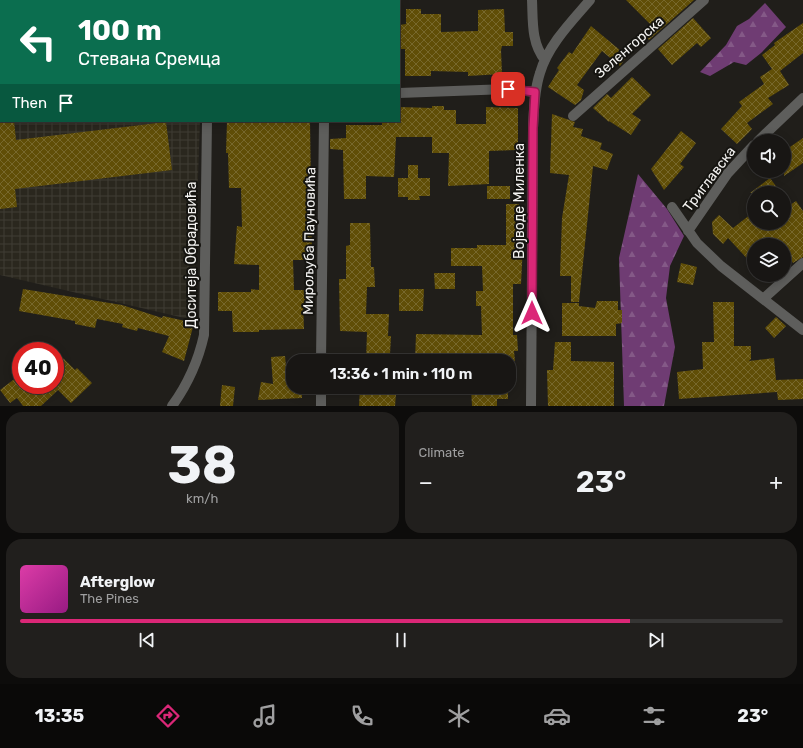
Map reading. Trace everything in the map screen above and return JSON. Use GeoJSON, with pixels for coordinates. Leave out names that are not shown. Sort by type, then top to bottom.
{"type":"FeatureCollection","features":[{"type":"Feature","properties":{"kind":"street"},"geometry":{"type":"LineString","coordinates":[[532,0],[536,45],[539,53],[545,60]]}},
{"type":"Feature","properties":{"kind":"street","name":"Војводе Миленка"},"geometry":{"type":"LineString","coordinates":[[531,406],[533,128],[535,92],[545,60],[556,42],[590,0]]}},
{"type":"Feature","properties":{"kind":"street","name":"Зеленгорска"},"geometry":{"type":"LineString","coordinates":[[573,116],[704,0]]}},
{"type":"Feature","properties":{"kind":"street"},"geometry":{"type":"LineString","coordinates":[[400,93],[508,89],[535,92]]}},
{"type":"Feature","properties":{"kind":"street"},"geometry":{"type":"LineString","coordinates":[[765,134],[803,98]]}},
{"type":"Feature","properties":{"kind":"street","name":"Доситеја Обрадовића"},"geometry":{"type":"LineString","coordinates":[[172,406],[193,372],[200,354],[204,335],[207,122]]}},
{"type":"Feature","properties":{"kind":"street","name":"Мирољуба Пауновића"},"geometry":{"type":"LineString","coordinates":[[321,354],[324,122]]}},
{"type":"Feature","properties":{"kind":"street","name":"Триглавска"},"geometry":{"type":"LineString","coordinates":[[688,231],[728,173],[747,153]]}},
{"type":"Feature","properties":{"kind":"street"},"geometry":{"type":"LineString","coordinates":[[672,208],[697,243],[721,266],[803,330]]}},
{"type":"Feature","properties":{"kind":"street"},"geometry":{"type":"LineString","coordinates":[[763,299],[803,264]]}},
{"type":"Feature","properties":{"kind":"street"},"geometry":{"type":"LineString","coordinates":[[321,394],[321,406]]}},
{"type":"Feature","properties":{"kind":"shaded area"},"geometry":{"type":"Polygon","coordinates":[[[0,122],[200,122],[193,320],[0,275],[0,122]]]}},
{"type":"Feature","properties":{"kind":"green space"},"geometry":{"type":"Polygon","coordinates":[[[765,3],[786,27],[761,53],[746,65],[734,62],[710,76],[700,72],[726,45],[737,26],[749,19],[765,3]]]}},
{"type":"Feature","properties":{"kind":"green space"},"geometry":{"type":"Polygon","coordinates":[[[638,174],[667,209],[684,236],[670,266],[666,298],[675,347],[664,406],[624,406],[619,258],[638,174]]]}},
{"type":"Feature","properties":{"kind":"building"},"geometry":{"type":"Polygon","coordinates":[[[626,0],[694,0],[649,40],[643,32],[651,25],[626,0]]]}},
{"type":"Feature","properties":{"kind":"building"},"geometry":{"type":"Polygon","coordinates":[[[406,9],[421,9],[421,14],[441,14],[441,32],[478,31],[478,10],[504,9],[505,32],[513,32],[513,46],[502,46],[502,74],[468,76],[468,72],[431,71],[431,76],[405,76],[405,49],[400,49],[400,25],[406,24],[406,9]]]}},
{"type":"Feature","properties":{"kind":"building"},"geometry":{"type":"Polygon","coordinates":[[[693,18],[711,38],[701,47],[697,43],[672,65],[658,49],[693,18]]]}},
{"type":"Feature","properties":{"kind":"building"},"geometry":{"type":"Polygon","coordinates":[[[803,23],[803,53],[780,71],[789,85],[768,98],[773,104],[747,123],[752,129],[737,144],[721,129],[742,106],[739,102],[764,84],[760,77],[772,69],[762,55],[775,45],[774,43],[803,23]]]}},
{"type":"Feature","properties":{"kind":"building"},"geometry":{"type":"Polygon","coordinates":[[[591,26],[627,56],[620,66],[602,51],[577,85],[584,90],[581,100],[575,105],[548,87],[559,70],[557,68],[569,52],[572,54],[591,26]]]}},
{"type":"Feature","properties":{"kind":"building"},"geometry":{"type":"Polygon","coordinates":[[[632,77],[651,95],[632,114],[641,120],[631,135],[609,122],[593,108],[607,94],[611,98],[632,77]]]}},
{"type":"Feature","properties":{"kind":"building"},"geometry":{"type":"Polygon","coordinates":[[[432,106],[444,106],[444,110],[456,110],[456,124],[486,124],[486,107],[518,108],[518,150],[489,151],[489,184],[448,186],[449,153],[432,153],[432,137],[396,137],[394,177],[366,176],[366,199],[344,199],[343,150],[330,149],[330,139],[346,138],[346,125],[382,125],[382,122],[400,122],[400,107],[432,108],[432,106]]]}},
{"type":"Feature","properties":{"kind":"building"},"geometry":{"type":"Polygon","coordinates":[[[552,114],[575,122],[573,127],[583,129],[581,136],[602,143],[600,149],[613,154],[607,170],[593,166],[579,302],[571,302],[571,276],[560,276],[562,218],[569,175],[550,173],[552,114]]]}},
{"type":"Feature","properties":{"kind":"building"},"geometry":{"type":"Polygon","coordinates":[[[0,122],[14,122],[16,140],[166,122],[172,170],[15,189],[17,207],[0,209],[0,122]]]}},
{"type":"Feature","properties":{"kind":"building"},"geometry":{"type":"Polygon","coordinates":[[[227,122],[310,122],[312,255],[306,254],[306,260],[293,260],[294,290],[313,290],[313,303],[303,303],[304,329],[233,332],[232,311],[218,311],[218,292],[251,292],[251,289],[259,290],[259,265],[234,264],[237,226],[242,227],[241,188],[229,188],[228,153],[226,153],[227,122]]]}},
{"type":"Feature","properties":{"kind":"building"},"geometry":{"type":"Polygon","coordinates":[[[681,131],[696,143],[680,164],[684,167],[664,190],[651,169],[681,131]]]}},
{"type":"Feature","properties":{"kind":"building"},"geometry":{"type":"Polygon","coordinates":[[[803,138],[803,163],[791,171],[791,146],[803,138]]]}},
{"type":"Feature","properties":{"kind":"building"},"geometry":{"type":"Polygon","coordinates":[[[408,165],[418,165],[418,178],[430,178],[430,196],[419,196],[420,200],[408,200],[408,197],[398,197],[398,178],[408,178],[408,165]]]}},
{"type":"Feature","properties":{"kind":"building"},"geometry":{"type":"Polygon","coordinates":[[[770,178],[776,186],[759,186],[770,178]]]}},
{"type":"Feature","properties":{"kind":"building"},"geometry":{"type":"Polygon","coordinates":[[[487,186],[510,186],[510,199],[487,199],[487,186]]]}},
{"type":"Feature","properties":{"kind":"building"},"geometry":{"type":"Polygon","coordinates":[[[796,201],[803,211],[803,257],[793,263],[791,260],[791,238],[747,238],[747,258],[728,238],[723,244],[713,234],[712,222],[719,215],[733,228],[747,217],[747,230],[791,230],[791,204],[796,201]]]}},
{"type":"Feature","properties":{"kind":"building"},"geometry":{"type":"Polygon","coordinates":[[[506,204],[519,204],[519,245],[523,245],[521,284],[513,284],[513,335],[517,335],[518,351],[514,351],[514,354],[415,354],[416,334],[482,335],[481,306],[476,306],[476,291],[483,291],[482,266],[451,266],[451,248],[477,248],[477,245],[506,245],[506,204]]]}},
{"type":"Feature","properties":{"kind":"building"},"geometry":{"type":"Polygon","coordinates":[[[350,223],[370,223],[371,267],[374,267],[375,287],[367,287],[366,314],[389,314],[388,336],[391,336],[390,354],[366,354],[367,332],[340,331],[339,279],[346,279],[346,246],[350,245],[350,223]]]}},
{"type":"Feature","properties":{"kind":"building"},"geometry":{"type":"Polygon","coordinates":[[[681,263],[697,267],[693,285],[677,282],[681,263]]]}},
{"type":"Feature","properties":{"kind":"building"},"geometry":{"type":"Polygon","coordinates":[[[434,273],[455,273],[455,289],[435,289],[434,273]]]}},
{"type":"Feature","properties":{"kind":"building"},"geometry":{"type":"Polygon","coordinates":[[[23,289],[122,305],[162,318],[163,316],[194,323],[184,361],[162,352],[169,336],[138,328],[137,331],[122,327],[123,324],[97,319],[95,328],[75,324],[75,321],[19,311],[23,289]]]}},
{"type":"Feature","properties":{"kind":"building"},"geometry":{"type":"Polygon","coordinates":[[[399,289],[424,289],[423,311],[399,311],[399,289]]]}},
{"type":"Feature","properties":{"kind":"building"},"geometry":{"type":"Polygon","coordinates":[[[597,301],[618,301],[618,310],[622,310],[622,323],[616,324],[616,336],[562,336],[562,303],[579,303],[579,306],[595,308],[597,301]]]}},
{"type":"Feature","properties":{"kind":"building"},"geometry":{"type":"Polygon","coordinates":[[[713,302],[734,302],[734,346],[751,346],[751,359],[749,361],[774,358],[776,380],[803,379],[803,399],[778,400],[777,392],[679,399],[677,372],[703,369],[702,342],[714,342],[713,302]]]}},
{"type":"Feature","properties":{"kind":"building"},"geometry":{"type":"Polygon","coordinates":[[[776,317],[786,326],[774,338],[765,328],[776,317]]]}},
{"type":"Feature","properties":{"kind":"building"},"geometry":{"type":"Polygon","coordinates":[[[555,342],[571,342],[571,361],[614,362],[614,406],[548,406],[547,370],[553,370],[555,342]]]}},
{"type":"Feature","properties":{"kind":"building"},"geometry":{"type":"Polygon","coordinates":[[[285,356],[286,394],[302,394],[302,398],[258,400],[261,382],[273,384],[271,357],[285,356]]]}},
{"type":"Feature","properties":{"kind":"building"},"geometry":{"type":"Polygon","coordinates":[[[64,359],[75,370],[77,368],[92,383],[71,403],[62,394],[64,394],[64,359]]]}},
{"type":"Feature","properties":{"kind":"building"},"geometry":{"type":"Polygon","coordinates":[[[12,381],[12,394],[54,394],[41,406],[23,406],[17,398],[10,403],[0,390],[12,381]]]}},
{"type":"Feature","properties":{"kind":"building"},"geometry":{"type":"Polygon","coordinates":[[[222,385],[235,387],[233,406],[220,406],[222,385]]]}},
{"type":"Feature","properties":{"kind":"building"},"geometry":{"type":"Polygon","coordinates":[[[360,394],[396,394],[395,406],[359,406],[360,394]]]}},
{"type":"Feature","properties":{"kind":"building"},"geometry":{"type":"Polygon","coordinates":[[[471,394],[508,394],[508,399],[497,399],[497,406],[472,406],[471,394]]]}},
{"type":"Feature","properties":{"kind":"route"},"geometry":{"type":"LineString","coordinates":[[508,89],[535,92],[533,128],[532,313]]}}]}
